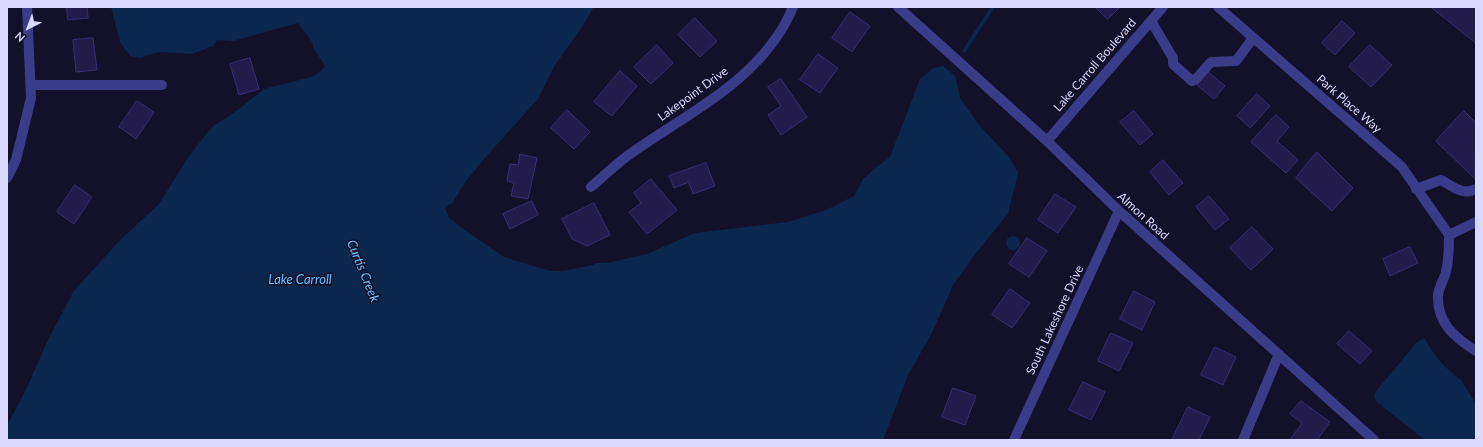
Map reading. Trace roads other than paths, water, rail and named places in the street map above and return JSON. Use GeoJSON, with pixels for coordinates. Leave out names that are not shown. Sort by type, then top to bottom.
{"type":"FeatureCollection","features":[{"type":"Feature","properties":{"kind":"street"},"geometry":{"type":"LineString","coordinates":[[7,178],[16,160],[31,98],[27,7]]}},
{"type":"Feature","properties":{"kind":"street","name":"Lakepoint Drive"},"geometry":{"type":"LineString","coordinates":[[591,187],[625,158],[724,91],[761,58],[777,37],[793,7]]}},
{"type":"Feature","properties":{"kind":"street","name":"Almon Road"},"geometry":{"type":"LineString","coordinates":[[898,7],[1047,141],[1118,211],[1374,440]]}},
{"type":"Feature","properties":{"kind":"street","name":"Lake Carroll Boulevard"},"geometry":{"type":"LineString","coordinates":[[1047,141],[1162,7]]}},
{"type":"Feature","properties":{"kind":"street","name":"Park Place Way"},"geometry":{"type":"LineString","coordinates":[[1218,7],[1402,167],[1449,235]]}},
{"type":"Feature","properties":{"kind":"street"},"geometry":{"type":"LineString","coordinates":[[1151,21],[1173,58],[1173,64],[1192,81],[1196,79],[1211,62],[1236,61],[1254,38]]}},
{"type":"Feature","properties":{"kind":"street"},"geometry":{"type":"LineString","coordinates":[[31,85],[162,85]]}},
{"type":"Feature","properties":{"kind":"street"},"geometry":{"type":"LineString","coordinates":[[1416,189],[1441,180],[1458,190],[1471,192],[1476,189]]}},
{"type":"Feature","properties":{"kind":"street","name":"South Lakeshore Drive"},"geometry":{"type":"LineString","coordinates":[[1014,440],[1118,211]]}},
{"type":"Feature","properties":{"kind":"street"},"geometry":{"type":"LineString","coordinates":[[1476,222],[1449,235],[1450,253],[1446,273],[1438,295],[1441,314],[1447,328],[1464,344],[1476,351]]}},
{"type":"Feature","properties":{"kind":"street"},"geometry":{"type":"LineString","coordinates":[[1243,440],[1279,354]]}},
{"type":"Feature","properties":{"kind":"water","name":"Lake Carroll"},"geometry":{"type":"Polygon","coordinates":[[[111,7],[594,7],[580,30],[555,65],[538,99],[483,160],[464,184],[452,204],[445,208],[449,218],[504,257],[550,271],[563,271],[593,265],[596,263],[608,263],[647,254],[695,233],[788,222],[826,210],[854,196],[863,179],[890,157],[920,79],[933,68],[943,66],[955,76],[960,98],[979,125],[1009,157],[1018,173],[1008,214],[976,253],[953,285],[932,333],[908,375],[883,440],[7,440],[7,426],[29,383],[46,344],[73,292],[120,240],[159,204],[189,156],[212,127],[239,109],[264,89],[311,77],[320,72],[325,66],[313,47],[312,42],[298,23],[233,41],[217,40],[213,46],[192,54],[161,52],[147,55],[142,58],[130,56],[120,42],[111,7]]]}},
{"type":"Feature","properties":{"kind":"water"},"geometry":{"type":"Polygon","coordinates":[[[1013,236],[1018,238],[1020,243],[1018,248],[1013,250],[1008,248],[1006,243],[1008,238],[1013,236]]]}},
{"type":"Feature","properties":{"kind":"water"},"geometry":{"type":"Polygon","coordinates":[[[1424,338],[1444,366],[1461,380],[1476,404],[1476,440],[1425,440],[1376,400],[1374,396],[1377,390],[1417,342],[1424,338]]]}},
{"type":"Feature","properties":{"kind":"waterway"},"geometry":{"type":"LineString","coordinates":[[964,51],[992,7]]}},
{"type":"Feature","properties":{"kind":"water label","name":"Curtis Creek"},"geometry":{"type":"Point","coordinates":[363,271]}}]}
